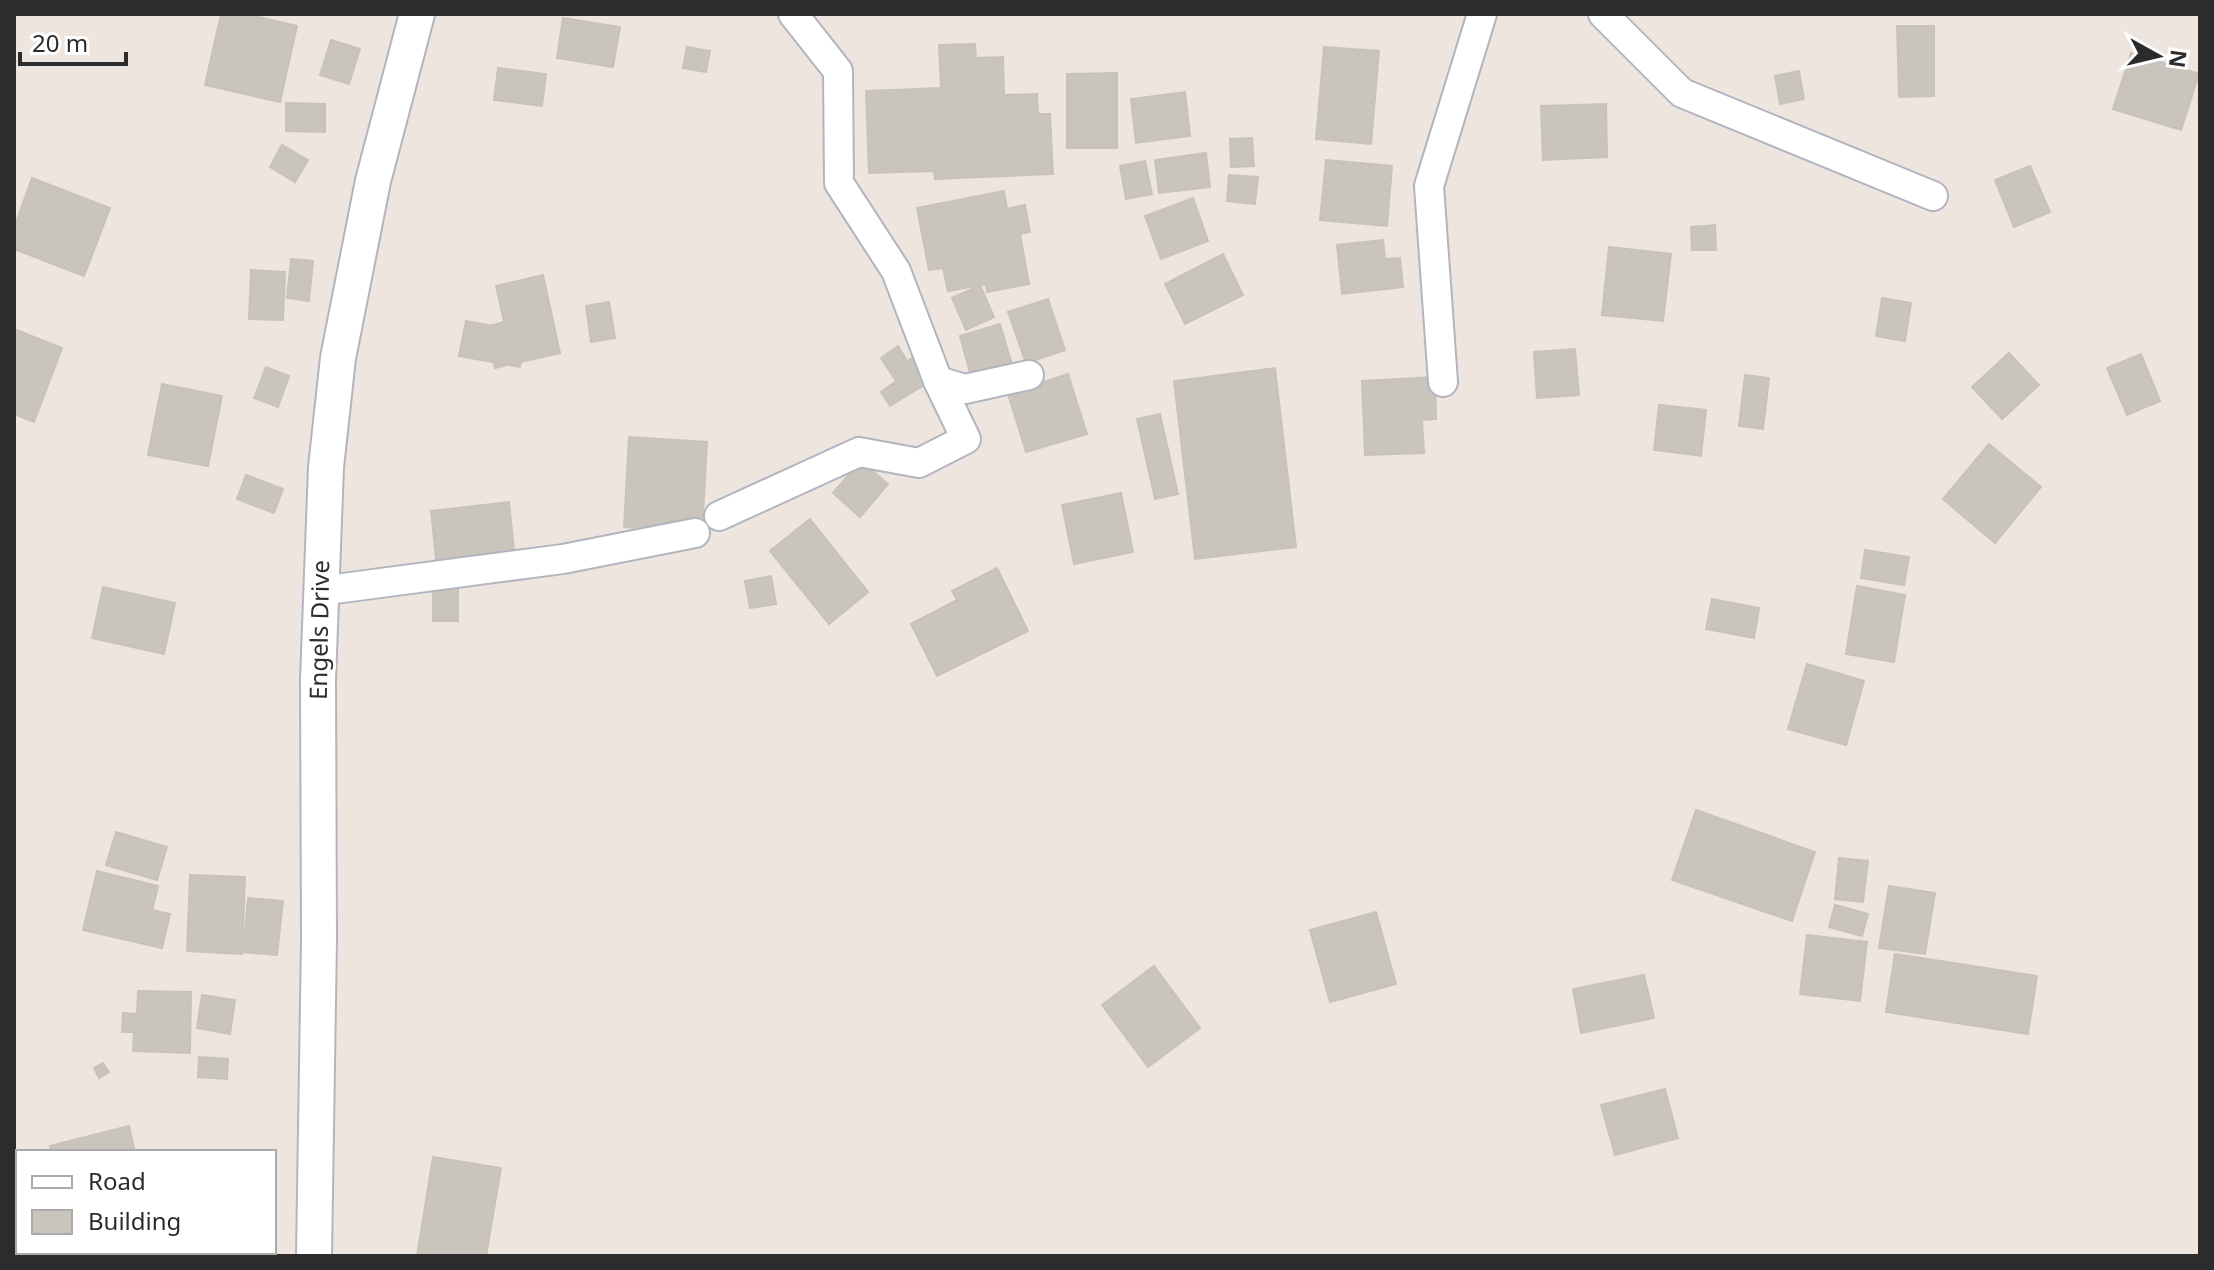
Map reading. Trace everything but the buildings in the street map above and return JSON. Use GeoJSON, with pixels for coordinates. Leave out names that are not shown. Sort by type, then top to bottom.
{"type":"FeatureCollection","features":[{"type":"Feature","properties":{"kind":"street","name":"Engels Drive"},"geometry":{"type":"LineString","coordinates":[[314,1256],[320,591],[326,467],[338,358],[373,181],[417,14]]}},
{"type":"Feature","properties":{"kind":"street"},"geometry":{"type":"LineString","coordinates":[[719,516],[859,452],[919,463],[966,439],[938,381],[896,271],[839,183],[838,71],[793,14]]}},
{"type":"Feature","properties":{"kind":"street"},"geometry":{"type":"LineString","coordinates":[[1443,382],[1429,186],[1482,14]]}},
{"type":"Feature","properties":{"kind":"street"},"geometry":{"type":"LineString","coordinates":[[1603,14],[1682,93],[1933,196]]}},
{"type":"Feature","properties":{"kind":"street"},"geometry":{"type":"LineString","coordinates":[[938,381],[965,389],[1029,375]]}},
{"type":"Feature","properties":{"kind":"street"},"geometry":{"type":"LineString","coordinates":[[320,591],[563,559],[695,533]]}}]}
